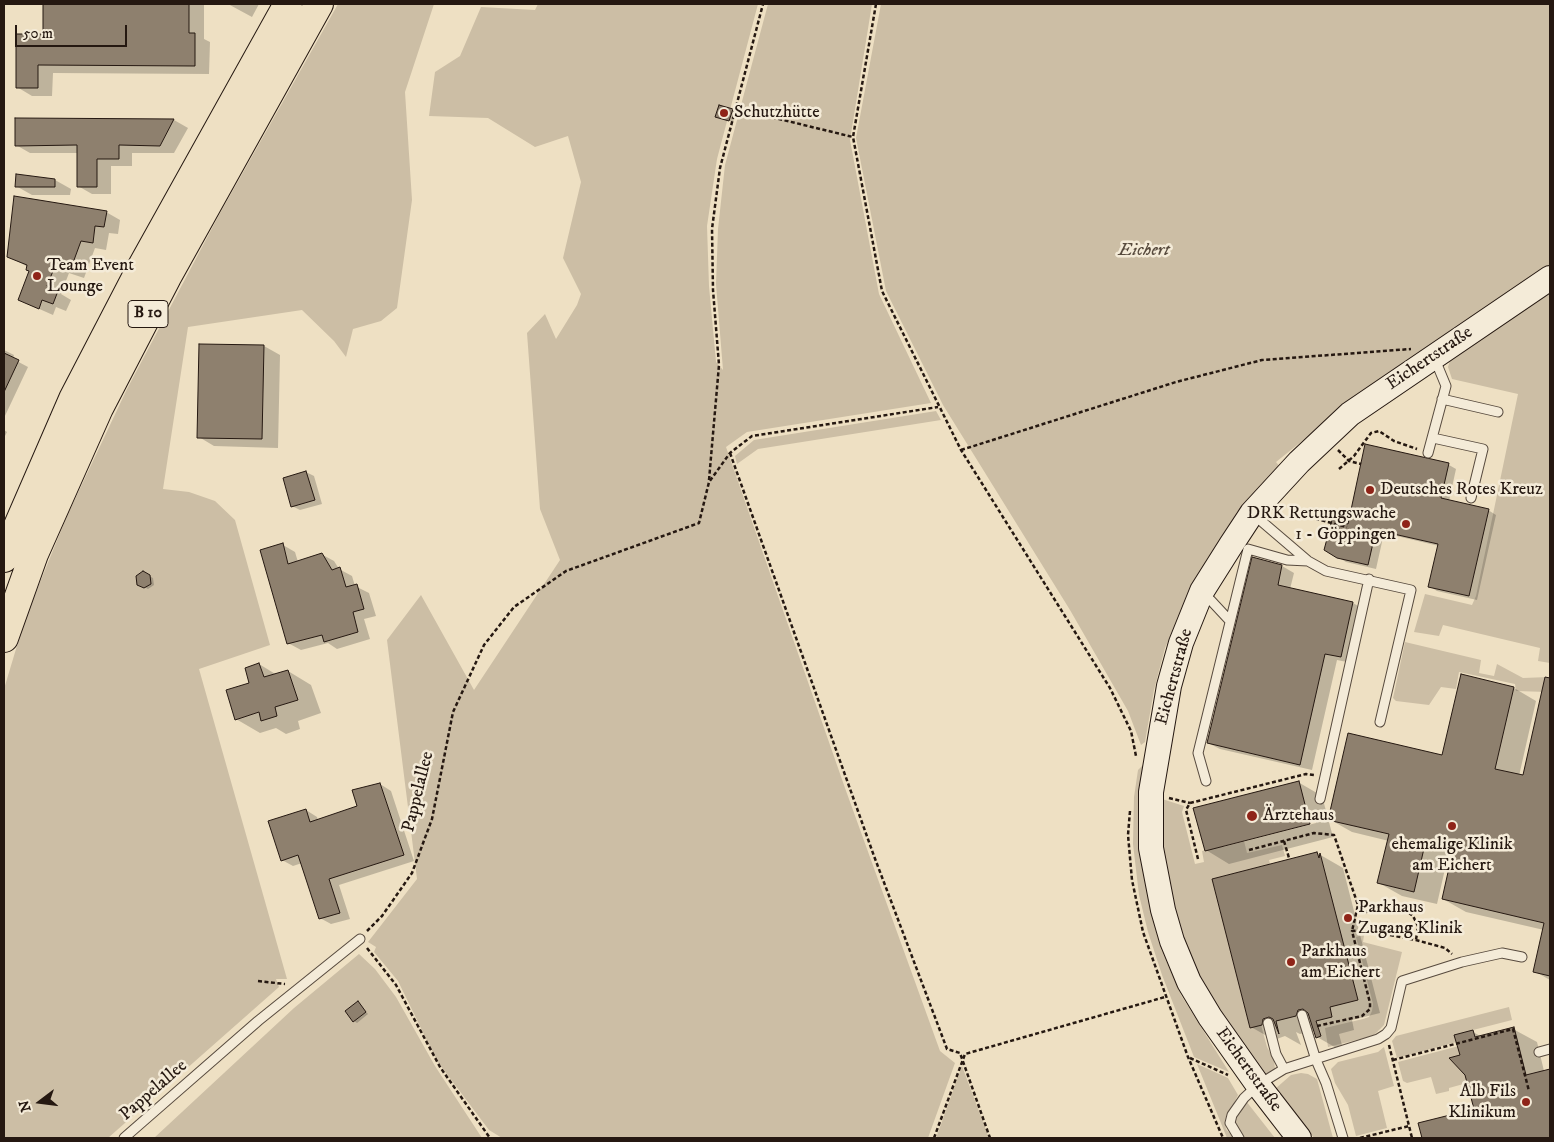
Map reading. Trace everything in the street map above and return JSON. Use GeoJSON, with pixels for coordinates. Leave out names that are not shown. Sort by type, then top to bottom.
{"type":"FeatureCollection","features":[{"type":"Feature","properties":{"kind":"highway","name":"B 10"},"geometry":{"type":"LineString","coordinates":[[4,558],[74,399],[141,268],[288,4]]}},
{"type":"Feature","properties":{"kind":"highway","name":"B 10"},"geometry":{"type":"LineString","coordinates":[[4,638],[34,554],[99,408],[167,276],[319,4]]}},
{"type":"Feature","properties":{"kind":"street","name":"Eichertstraße"},"geometry":{"type":"LineString","coordinates":[[1299,1138],[1251,1091],[1189,982],[1172,941],[1163,910],[1151,848],[1151,792],[1169,686],[1181,643],[1202,591],[1252,513],[1299,462],[1350,414],[1550,278]]}},
{"type":"Feature","properties":{"kind":"lane"},"geometry":{"type":"LineString","coordinates":[[1428,453],[1446,386],[1434,357]]}},
{"type":"Feature","properties":{"kind":"lane"},"geometry":{"type":"LineString","coordinates":[[1442,399],[1498,412]]}},
{"type":"Feature","properties":{"kind":"lane"},"geometry":{"type":"LineString","coordinates":[[1433,438],[1483,449],[1471,498]]}},
{"type":"Feature","properties":{"kind":"lane"},"geometry":{"type":"LineString","coordinates":[[1252,513],[1308,561],[1326,571],[1411,590],[1380,722]]}},
{"type":"Feature","properties":{"kind":"lane"},"geometry":{"type":"LineString","coordinates":[[1206,781],[1198,753],[1248,549],[1286,560],[1308,561]]}},
{"type":"Feature","properties":{"kind":"lane"},"geometry":{"type":"LineString","coordinates":[[1320,800],[1369,580]]}},
{"type":"Feature","properties":{"kind":"lane"},"geometry":{"type":"LineString","coordinates":[[1202,591],[1230,621]]}},
{"type":"Feature","properties":{"kind":"lane","name":"Pappelallee"},"geometry":{"type":"LineString","coordinates":[[124,1138],[301,986],[360,939]]}},
{"type":"Feature","properties":{"kind":"lane"},"geometry":{"type":"LineString","coordinates":[[1239,1138],[1230,1123],[1251,1091],[1284,1069],[1378,1040],[1386,1034],[1391,1028],[1402,981],[1462,962],[1502,954],[1522,957]]}},
{"type":"Feature","properties":{"kind":"lane"},"geometry":{"type":"LineString","coordinates":[[1302,1015],[1343,1138]]}},
{"type":"Feature","properties":{"kind":"lane"},"geometry":{"type":"LineString","coordinates":[[1268,1023],[1276,1054],[1284,1069]]}},
{"type":"Feature","properties":{"kind":"lane"},"geometry":{"type":"LineString","coordinates":[[1539,1052],[1550,1049]]}},
{"type":"Feature","properties":{"kind":"path"},"geometry":{"type":"LineString","coordinates":[[709,482],[719,366],[713,290],[712,229],[720,168],[734,108],[763,4]]}},
{"type":"Feature","properties":{"kind":"path"},"geometry":{"type":"LineString","coordinates":[[876,4],[852,137],[882,291],[961,450],[1110,688],[1131,731],[1136,756]]}},
{"type":"Feature","properties":{"kind":"path"},"geometry":{"type":"LineString","coordinates":[[734,108],[852,137]]}},
{"type":"Feature","properties":{"kind":"path"},"geometry":{"type":"LineString","coordinates":[[961,450],[1176,382],[1262,360],[1419,349],[1434,357]]}},
{"type":"Feature","properties":{"kind":"path"},"geometry":{"type":"LineString","coordinates":[[709,482],[730,453],[752,436],[938,407]]}},
{"type":"Feature","properties":{"kind":"path"},"geometry":{"type":"LineString","coordinates":[[1339,469],[1371,433],[1380,431],[1387,434],[1394,441],[1428,453]]}},
{"type":"Feature","properties":{"kind":"path"},"geometry":{"type":"LineString","coordinates":[[1328,435],[1342,456],[1348,461],[1361,464]]}},
{"type":"Feature","properties":{"kind":"path"},"geometry":{"type":"LineString","coordinates":[[730,453],[874,856],[947,1050],[960,1054],[990,1138]]}},
{"type":"Feature","properties":{"kind":"path","name":"Pappelallee"},"geometry":{"type":"LineString","coordinates":[[360,939],[382,916],[412,873],[432,820],[453,712],[484,645],[514,608],[566,571],[699,523],[709,482]]}},
{"type":"Feature","properties":{"kind":"path"},"geometry":{"type":"LineString","coordinates":[[1309,517],[1347,527]]}},
{"type":"Feature","properties":{"kind":"path"},"geometry":{"type":"LineString","coordinates":[[1176,801],[1190,803],[1306,774],[1325,777]]}},
{"type":"Feature","properties":{"kind":"path"},"geometry":{"type":"LineString","coordinates":[[1190,803],[1186,810],[1198,859]]}},
{"type":"Feature","properties":{"kind":"path"},"geometry":{"type":"LineString","coordinates":[[1249,850],[1314,833],[1334,835],[1358,905],[1352,931],[1370,1002],[1370,1009],[1362,1016],[1315,1027]]}},
{"type":"Feature","properties":{"kind":"path"},"geometry":{"type":"LineString","coordinates":[[1284,841],[1288,858]]}},
{"type":"Feature","properties":{"kind":"path"},"geometry":{"type":"LineString","coordinates":[[1366,912],[1388,906],[1403,908],[1413,916],[1418,926],[1416,940]]}},
{"type":"Feature","properties":{"kind":"path"},"geometry":{"type":"LineString","coordinates":[[1352,931],[1364,930],[1416,940],[1445,948],[1462,962]]}},
{"type":"Feature","properties":{"kind":"path"},"geometry":{"type":"LineString","coordinates":[[360,939],[396,985],[440,1067],[490,1138]]}},
{"type":"Feature","properties":{"kind":"path"},"geometry":{"type":"LineString","coordinates":[[258,981],[301,986]]}},
{"type":"Feature","properties":{"kind":"path"},"geometry":{"type":"LineString","coordinates":[[934,1138],[965,1054],[1165,997]]}},
{"type":"Feature","properties":{"kind":"path"},"geometry":{"type":"LineString","coordinates":[[1393,1060],[1513,1029],[1528,1091]]}},
{"type":"Feature","properties":{"kind":"path"},"geometry":{"type":"LineString","coordinates":[[1386,1034],[1412,1138]]}},
{"type":"Feature","properties":{"kind":"path"},"geometry":{"type":"LineString","coordinates":[[1188,1057],[1230,1076],[1251,1091]]}},
{"type":"Feature","properties":{"kind":"path"},"geometry":{"type":"LineString","coordinates":[[1360,1138],[1409,1126]]}},
{"type":"Feature","properties":{"kind":"green space"},"geometry":{"type":"Polygon","coordinates":[[[338,4],[434,4],[405,92],[412,200],[397,308],[381,321],[353,329],[346,357],[334,341],[302,310],[188,327],[163,489],[189,492],[215,501],[235,520],[270,645],[199,669],[287,979],[276,979],[279,987],[108,1138],[4,1138],[4,689],[25,619],[67,516],[127,389],[219,215],[338,4]]]}},
{"type":"Feature","properties":{"kind":"green space"},"geometry":{"type":"Polygon","coordinates":[[[538,4],[758,4],[717,159],[707,226],[709,286],[716,362],[723,370],[716,284],[718,229],[725,165],[768,4],[872,4],[850,140],[879,294],[931,403],[747,432],[726,447],[845,788],[940,1051],[955,1063],[928,1138],[502,1138],[489,1130],[437,1061],[398,981],[374,952],[376,947],[368,942],[417,879],[387,640],[421,595],[474,690],[560,560],[540,509],[527,333],[545,314],[556,339],[577,305],[581,294],[563,258],[581,182],[568,136],[535,147],[488,118],[429,116],[435,72],[460,56],[481,7],[535,10],[538,4]]]}},
{"type":"Feature","properties":{"kind":"green space","name":"Eichert"},"geometry":{"type":"Polygon","coordinates":[[[881,4],[1550,4],[1550,265],[1359,395],[1276,462],[1280,467],[1237,512],[1203,566],[1184,604],[1165,648],[1154,690],[1145,742],[1141,745],[1128,711],[1070,610],[943,405],[886,291],[856,138],[881,4]]]}},
{"type":"Feature","properties":{"kind":"green space"},"geometry":{"type":"Polygon","coordinates":[[[1550,291],[1550,663],[1538,661],[1540,648],[1443,625],[1439,636],[1414,632],[1425,594],[1472,605],[1476,596],[1518,394],[1452,379],[1448,367],[1450,360],[1550,291]]]}},
{"type":"Feature","properties":{"kind":"green space"},"geometry":{"type":"Polygon","coordinates":[[[936,411],[941,420],[758,449],[737,464],[735,456],[754,440],[936,411]]]}},
{"type":"Feature","properties":{"kind":"green space"},"geometry":{"type":"Polygon","coordinates":[[[1405,642],[1481,660],[1479,673],[1494,676],[1497,664],[1523,678],[1549,677],[1547,692],[1516,691],[1515,684],[1459,672],[1456,689],[1441,687],[1429,705],[1396,701],[1393,698],[1405,642]]]}},
{"type":"Feature","properties":{"kind":"green space"},"geometry":{"type":"Polygon","coordinates":[[[1146,762],[1144,869],[1150,909],[1161,949],[1181,995],[1229,1072],[1194,1057],[1162,975],[1148,932],[1139,895],[1133,844],[1134,797],[1138,770],[1146,762]]]}},
{"type":"Feature","properties":{"kind":"green space"},"geometry":{"type":"Polygon","coordinates":[[[1159,798],[1184,806],[1182,812],[1195,864],[1204,862],[1202,851],[1244,841],[1247,853],[1282,845],[1285,856],[1269,860],[1270,864],[1212,879],[1250,1028],[1261,1025],[1267,1047],[1274,1060],[1275,1069],[1269,1075],[1264,1075],[1239,1042],[1193,964],[1179,929],[1162,864],[1159,798]]]}},
{"type":"Feature","properties":{"kind":"green space"},"geometry":{"type":"Polygon","coordinates":[[[1364,935],[1363,942],[1402,952],[1384,1025],[1373,1036],[1328,1047],[1325,1028],[1369,1017],[1372,1011],[1373,1004],[1356,937],[1364,935]]]}},
{"type":"Feature","properties":{"kind":"green space"},"geometry":{"type":"Polygon","coordinates":[[[359,954],[375,969],[396,997],[435,1066],[482,1138],[154,1138],[294,1008],[359,954]]]}},
{"type":"Feature","properties":{"kind":"green space"},"geometry":{"type":"Polygon","coordinates":[[[1509,1007],[1512,1020],[1473,1030],[1475,1037],[1397,1058],[1392,1041],[1396,1036],[1509,1007]]]}},
{"type":"Feature","properties":{"kind":"green space"},"geometry":{"type":"Polygon","coordinates":[[[1512,1032],[1528,1095],[1474,1109],[1467,1083],[1449,1088],[1449,1091],[1436,1094],[1431,1077],[1407,1083],[1403,1081],[1398,1062],[1512,1032]]]}},
{"type":"Feature","properties":{"kind":"green space"},"geometry":{"type":"Polygon","coordinates":[[[1384,1047],[1394,1086],[1378,1091],[1387,1128],[1356,1136],[1348,1105],[1335,1083],[1331,1069],[1338,1062],[1378,1052],[1384,1047]]]}},
{"type":"Feature","properties":{"kind":"green space"},"geometry":{"type":"Polygon","coordinates":[[[1197,1064],[1228,1078],[1238,1095],[1225,1122],[1226,1129],[1234,1138],[1227,1138],[1197,1064]]]}},
{"type":"Feature","properties":{"kind":"green space"},"geometry":{"type":"Polygon","coordinates":[[[962,1066],[989,1138],[936,1138],[962,1066]]]}},
{"type":"Feature","properties":{"kind":"green space"},"geometry":{"type":"Polygon","coordinates":[[[1308,1074],[1317,1079],[1333,1138],[1314,1138],[1275,1089],[1291,1075],[1308,1074]]]}},
{"type":"Feature","properties":{"kind":"green space"},"geometry":{"type":"Polygon","coordinates":[[[1246,1101],[1275,1138],[1243,1138],[1236,1128],[1235,1121],[1246,1101]]]}},
{"type":"Feature","properties":{"kind":"building"},"geometry":{"type":"Polygon","coordinates":[[[43,4],[189,4],[189,33],[195,33],[195,66],[38,65],[38,88],[16,88],[16,34],[43,34],[43,4]]]}},
{"type":"Feature","properties":{"kind":"building","name":"Schutzhütte"},"geometry":{"type":"Polygon","coordinates":[[[719,105],[733,109],[729,121],[715,117],[719,105]]]}},
{"type":"Feature","properties":{"kind":"building"},"geometry":{"type":"Polygon","coordinates":[[[15,118],[174,119],[160,146],[119,145],[119,159],[97,159],[97,187],[77,187],[77,145],[15,146],[15,118]]]}},
{"type":"Feature","properties":{"kind":"building"},"geometry":{"type":"Polygon","coordinates":[[[16,174],[55,179],[55,187],[15,187],[16,174]]]}},
{"type":"Feature","properties":{"kind":"building"},"geometry":{"type":"Polygon","coordinates":[[[14,196],[107,211],[104,227],[95,226],[93,243],[81,241],[70,271],[55,266],[47,286],[58,291],[53,304],[42,300],[39,309],[18,300],[29,271],[26,270],[27,265],[7,257],[14,196]]]}},
{"type":"Feature","properties":{"kind":"building"},"geometry":{"type":"Polygon","coordinates":[[[199,344],[264,345],[262,439],[197,438],[199,344]]]}},
{"type":"Feature","properties":{"kind":"building"},"geometry":{"type":"Polygon","coordinates":[[[4,353],[19,360],[4,392],[4,353]]]}},
{"type":"Feature","properties":{"kind":"building","name":"DRK Rettungswache 1 - Göppingen"},"geometry":{"type":"Polygon","coordinates":[[[1365,444],[1449,463],[1441,498],[1489,509],[1469,596],[1428,587],[1438,544],[1376,530],[1368,565],[1337,558],[1324,550],[1332,520],[1348,524],[1365,444]]]}},
{"type":"Feature","properties":{"kind":"building"},"geometry":{"type":"Polygon","coordinates":[[[306,471],[315,500],[291,507],[283,478],[306,471]]]}},
{"type":"Feature","properties":{"kind":"building"},"geometry":{"type":"Polygon","coordinates":[[[283,543],[288,564],[322,553],[332,570],[340,567],[346,587],[357,584],[364,609],[353,612],[358,632],[324,642],[322,635],[287,644],[260,550],[283,543]]]}},
{"type":"Feature","properties":{"kind":"building"},"geometry":{"type":"Polygon","coordinates":[[[1252,557],[1282,565],[1278,585],[1353,602],[1341,657],[1325,654],[1300,765],[1207,743],[1252,557]]]}},
{"type":"Feature","properties":{"kind":"building"},"geometry":{"type":"Polygon","coordinates":[[[143,571],[150,575],[151,584],[144,588],[137,585],[136,576],[143,571]]]}},
{"type":"Feature","properties":{"kind":"building"},"geometry":{"type":"Polygon","coordinates":[[[259,663],[264,677],[288,670],[298,700],[275,707],[277,716],[261,721],[259,712],[235,720],[226,690],[249,683],[245,668],[259,663]]]}},
{"type":"Feature","properties":{"kind":"building","name":"ehemalige Klinik am Eichert"},"geometry":{"type":"Polygon","coordinates":[[[1461,674],[1514,687],[1495,769],[1523,775],[1545,677],[1550,678],[1550,976],[1533,972],[1544,923],[1442,899],[1453,850],[1425,844],[1414,892],[1377,883],[1389,834],[1328,820],[1348,733],[1442,755],[1461,674]]]}},
{"type":"Feature","properties":{"kind":"building","name":"Ärztehaus"},"geometry":{"type":"Polygon","coordinates":[[[1299,781],[1310,824],[1205,851],[1193,808],[1299,781]]]}},
{"type":"Feature","properties":{"kind":"building"},"geometry":{"type":"Polygon","coordinates":[[[380,783],[404,855],[329,879],[340,913],[319,919],[298,855],[281,861],[268,821],[306,809],[310,822],[357,806],[352,790],[380,783]]]}},
{"type":"Feature","properties":{"kind":"building","name":"Parkhaus am Eichert"},"geometry":{"type":"Polygon","coordinates":[[[1317,852],[1319,858],[1320,853],[1358,1000],[1330,1007],[1332,1017],[1316,1021],[1321,1036],[1316,1038],[1308,1013],[1303,1009],[1298,1010],[1296,1016],[1276,1021],[1279,1034],[1273,1019],[1269,1017],[1263,1019],[1262,1025],[1250,1028],[1212,879],[1317,852]]]}},
{"type":"Feature","properties":{"kind":"building"},"geometry":{"type":"Polygon","coordinates":[[[358,1001],[366,1012],[353,1022],[345,1011],[358,1001]]]}},
{"type":"Feature","properties":{"kind":"building"},"geometry":{"type":"Polygon","coordinates":[[[1514,1027],[1526,1075],[1550,1069],[1550,1138],[1422,1138],[1418,1123],[1474,1109],[1465,1075],[1449,1058],[1460,1055],[1454,1035],[1473,1030],[1475,1037],[1514,1027]]]}},
{"type":"Feature","properties":{"kind":"place","name":"Schutzhütte"},"geometry":{"type":"Point","coordinates":[724,113]}},
{"type":"Feature","properties":{"kind":"place","name":"Team Event Lounge"},"geometry":{"type":"Point","coordinates":[37,276]}},
{"type":"Feature","properties":{"kind":"place","name":"Deutsches Rotes Kreuz"},"geometry":{"type":"Point","coordinates":[1370,490]}},
{"type":"Feature","properties":{"kind":"place","name":"DRK Rettungswache 1 - Göppingen"},"geometry":{"type":"Point","coordinates":[1406,524]}},
{"type":"Feature","properties":{"kind":"place","name":"Ärztehaus"},"geometry":{"type":"Point","coordinates":[1252,816]}},
{"type":"Feature","properties":{"kind":"place","name":"ehemalige Klinik am Eichert"},"geometry":{"type":"Point","coordinates":[1452,826]}},
{"type":"Feature","properties":{"kind":"place","name":"Parkhaus Zugang Klinik"},"geometry":{"type":"Point","coordinates":[1348,918]}},
{"type":"Feature","properties":{"kind":"place","name":"Parkhaus am Eichert"},"geometry":{"type":"Point","coordinates":[1291,962]}},
{"type":"Feature","properties":{"kind":"place","name":"Alb Fils Klinikum"},"geometry":{"type":"Point","coordinates":[1526,1102]}}]}
